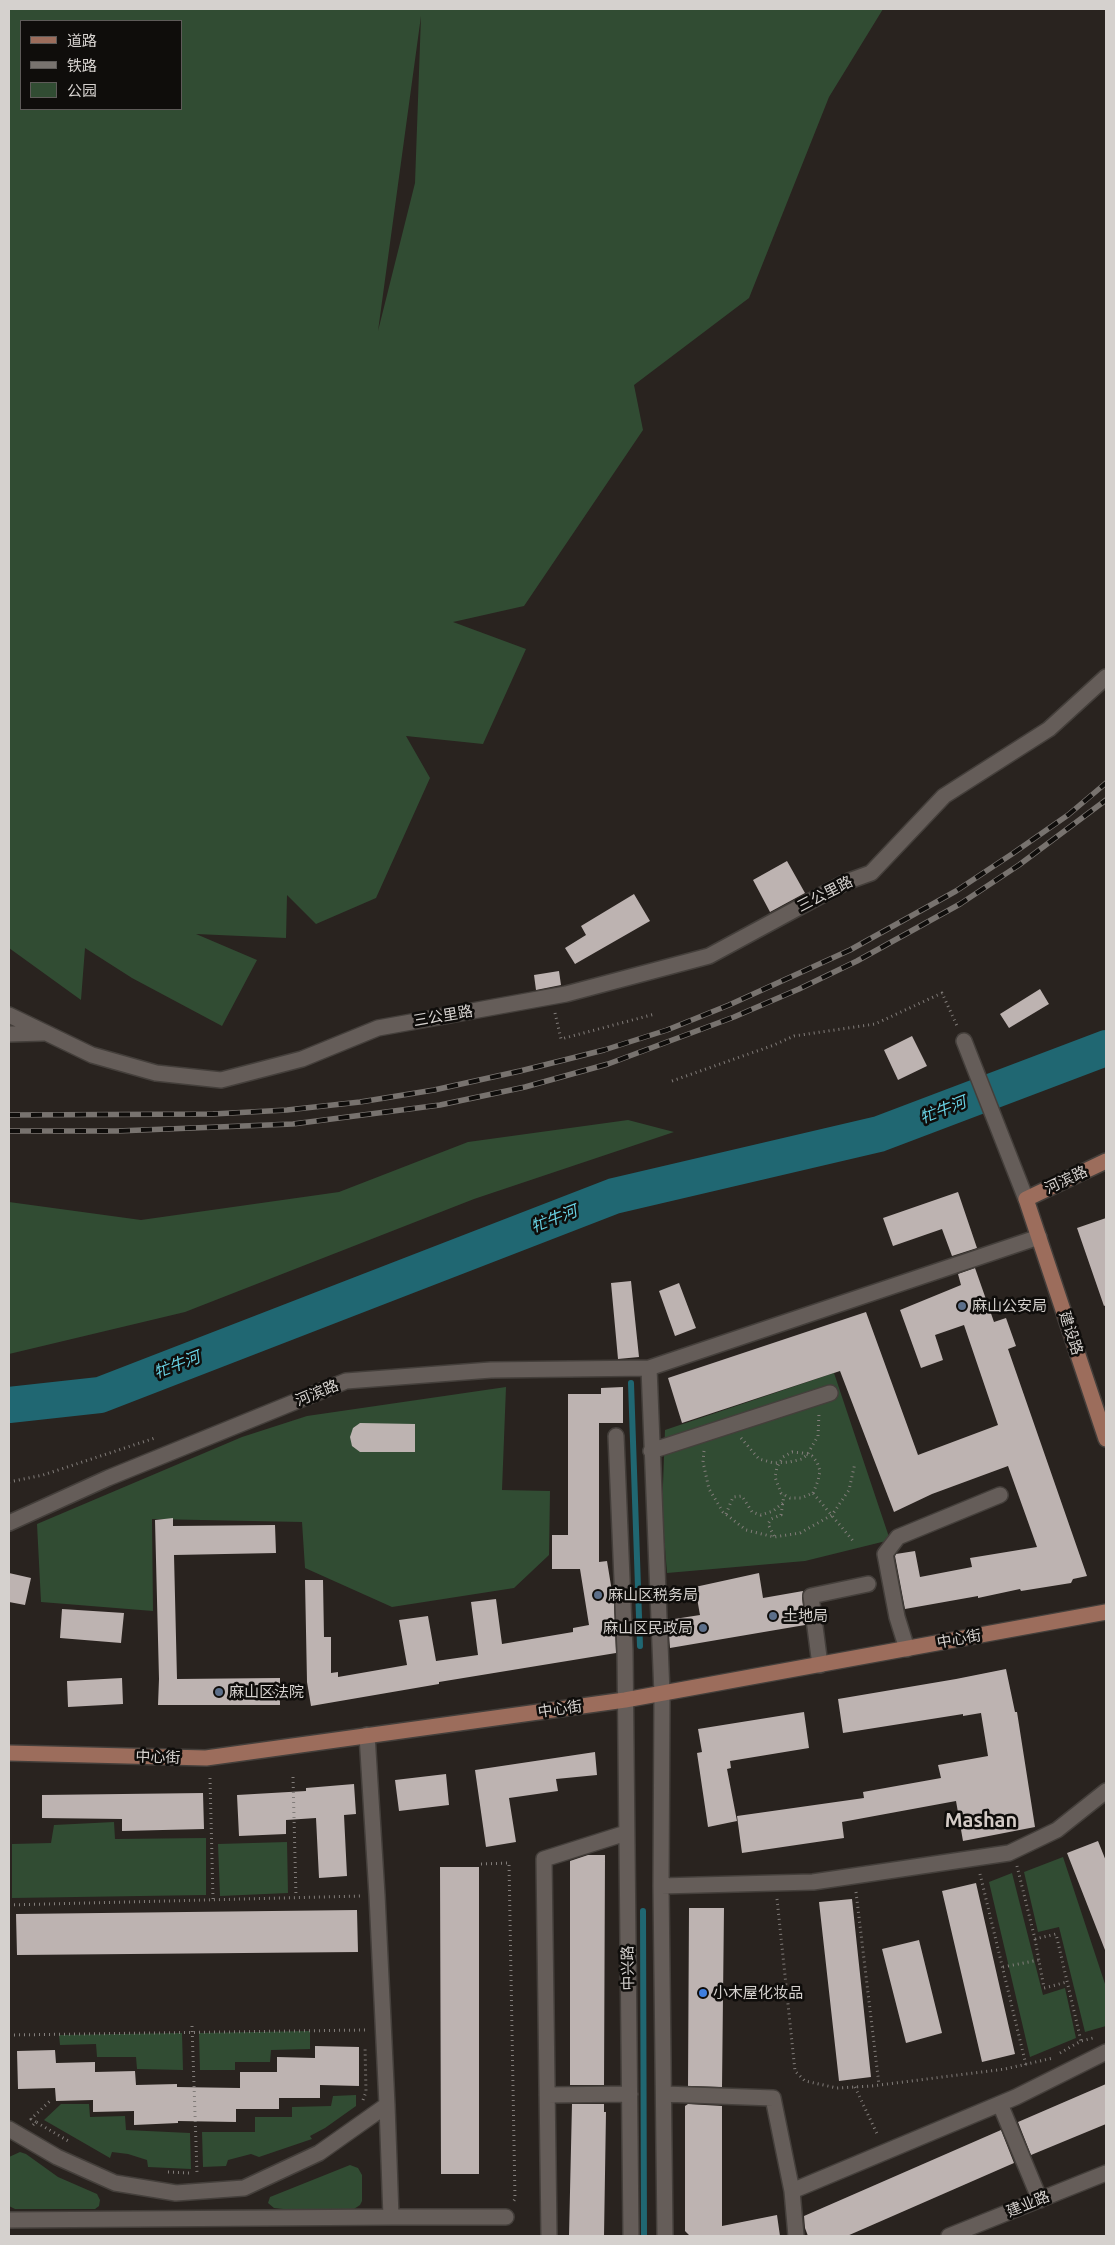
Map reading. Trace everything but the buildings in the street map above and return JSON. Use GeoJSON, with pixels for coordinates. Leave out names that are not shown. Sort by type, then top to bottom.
{"type":"FeatureCollection","features":[{"type":"Feature","properties":{"kind":"main road","name":"河滨路"},"geometry":{"type":"LineString","coordinates":[[1026,1199],[1106,1161]]}},
{"type":"Feature","properties":{"kind":"main road","name":"建设路"},"geometry":{"type":"LineString","coordinates":[[1026,1199],[1106,1438]]}},
{"type":"Feature","properties":{"kind":"main road","name":"中心街"},"geometry":{"type":"LineString","coordinates":[[9,1753],[206,1758],[662,1694],[1106,1612]]}},
{"type":"Feature","properties":{"kind":"street","name":"三公里路"},"geometry":{"type":"LineString","coordinates":[[9,1015],[92,1055],[156,1073],[221,1080],[302,1059],[378,1028],[551,997],[709,956],[846,882],[871,873],[944,796],[1049,730],[1106,677]]}},
{"type":"Feature","properties":{"kind":"street"},"geometry":{"type":"LineString","coordinates":[[9,1034],[45,1033]]}},
{"type":"Feature","properties":{"kind":"street"},"geometry":{"type":"LineString","coordinates":[[964,1041],[1026,1199]]}},
{"type":"Feature","properties":{"kind":"street","name":"河滨路"},"geometry":{"type":"LineString","coordinates":[[9,1523],[108,1478],[346,1381],[491,1370],[649,1368],[1040,1237]]}},
{"type":"Feature","properties":{"kind":"street"},"geometry":{"type":"LineString","coordinates":[[649,1368],[662,1694],[661,1886],[665,2236]]}},
{"type":"Feature","properties":{"kind":"street"},"geometry":{"type":"LineString","coordinates":[[651,1450],[830,1393]]}},
{"type":"Feature","properties":{"kind":"street","name":"中兴路"},"geometry":{"type":"LineString","coordinates":[[616,1436],[625,1651],[632,2236]]}},
{"type":"Feature","properties":{"kind":"street"},"geometry":{"type":"LineString","coordinates":[[907,1649],[897,1617],[884,1554],[898,1536],[1000,1495]]}},
{"type":"Feature","properties":{"kind":"street"},"geometry":{"type":"LineString","coordinates":[[820,1665],[812,1596],[868,1584]]}},
{"type":"Feature","properties":{"kind":"street"},"geometry":{"type":"LineString","coordinates":[[367,1736],[370,1896],[387,2105],[391,2217]]}},
{"type":"Feature","properties":{"kind":"street"},"geometry":{"type":"LineString","coordinates":[[661,1886],[813,1882],[1013,1851],[1057,1830],[1106,1791]]}},
{"type":"Feature","properties":{"kind":"street"},"geometry":{"type":"LineString","coordinates":[[549,2236],[544,1859],[626,1833]]}},
{"type":"Feature","properties":{"kind":"street"},"geometry":{"type":"LineString","coordinates":[[792,2191],[1000,2104],[1106,2052]]}},
{"type":"Feature","properties":{"kind":"street"},"geometry":{"type":"LineString","coordinates":[[547,2095],[630,2094]]}},
{"type":"Feature","properties":{"kind":"street"},"geometry":{"type":"LineString","coordinates":[[664,2094],[773,2098],[792,2191],[796,2236]]}},
{"type":"Feature","properties":{"kind":"street"},"geometry":{"type":"LineString","coordinates":[[1000,2104],[1040,2200]]}},
{"type":"Feature","properties":{"kind":"street"},"geometry":{"type":"LineString","coordinates":[[15,2133],[57,2157],[115,2183],[176,2192],[244,2188],[319,2153],[387,2105]]}},
{"type":"Feature","properties":{"kind":"street","name":"建业路"},"geometry":{"type":"LineString","coordinates":[[949,2236],[1106,2173]]}},
{"type":"Feature","properties":{"kind":"street"},"geometry":{"type":"LineString","coordinates":[[9,2220],[503,2217]]}},
{"type":"Feature","properties":{"kind":"path"},"geometry":{"type":"LineString","coordinates":[[672,1081],[774,1045],[794,1036],[876,1024],[942,993],[964,1041]]}},
{"type":"Feature","properties":{"kind":"path"},"geometry":{"type":"LineString","coordinates":[[551,997],[561,1039],[655,1014]]}},
{"type":"Feature","properties":{"kind":"path"},"geometry":{"type":"LineString","coordinates":[[736,1423],[742,1442],[759,1459],[774,1463],[790,1462],[807,1455],[818,1436],[820,1414],[814,1398]]}},
{"type":"Feature","properties":{"kind":"path"},"geometry":{"type":"LineString","coordinates":[[705,1433],[703,1462],[709,1489],[726,1514],[746,1530],[774,1537],[800,1533],[832,1516],[849,1490],[855,1463]]}},
{"type":"Feature","properties":{"kind":"path"},"geometry":{"type":"LineString","coordinates":[[9,1482],[43,1475],[156,1438]]}},
{"type":"Feature","properties":{"kind":"path"},"geometry":{"type":"LineString","coordinates":[[792,1452],[807,1455],[817,1462],[820,1471],[818,1482],[813,1493],[801,1498],[790,1498],[784,1495],[777,1486],[775,1477],[777,1467],[783,1457],[792,1452]]}},
{"type":"Feature","properties":{"kind":"path"},"geometry":{"type":"LineString","coordinates":[[813,1493],[854,1542]]}},
{"type":"Feature","properties":{"kind":"path"},"geometry":{"type":"LineString","coordinates":[[774,1537],[768,1524],[771,1519],[781,1515],[784,1495]]}},
{"type":"Feature","properties":{"kind":"path"},"geometry":{"type":"LineString","coordinates":[[726,1514],[733,1497],[742,1496],[752,1512],[761,1515],[773,1512],[783,1503]]}},
{"type":"Feature","properties":{"kind":"path"},"geometry":{"type":"LineString","coordinates":[[293,1777],[296,1897]]}},
{"type":"Feature","properties":{"kind":"path"},"geometry":{"type":"LineString","coordinates":[[210,1778],[213,1900]]}},
{"type":"Feature","properties":{"kind":"path"},"geometry":{"type":"LineString","coordinates":[[1013,1851],[1035,1939],[1044,1988],[1067,1982]]}},
{"type":"Feature","properties":{"kind":"path"},"geometry":{"type":"LineString","coordinates":[[976,1858],[1026,2065]]}},
{"type":"Feature","properties":{"kind":"path"},"geometry":{"type":"LineString","coordinates":[[480,1864],[509,1863],[515,2199],[503,2217]]}},
{"type":"Feature","properties":{"kind":"path"},"geometry":{"type":"LineString","coordinates":[[855,1877],[879,2085]]}},
{"type":"Feature","properties":{"kind":"path"},"geometry":{"type":"LineString","coordinates":[[775,1883],[795,2071],[805,2081],[837,2088],[855,2087],[1026,2065],[1054,2057],[1081,2041],[1098,2037]]}},
{"type":"Feature","properties":{"kind":"path"},"geometry":{"type":"LineString","coordinates":[[9,1905],[370,1896]]}},
{"type":"Feature","properties":{"kind":"path"},"geometry":{"type":"LineString","coordinates":[[362,1905],[370,1896]]}},
{"type":"Feature","properties":{"kind":"path"},"geometry":{"type":"LineString","coordinates":[[1035,1939],[1056,1934],[1081,2041]]}},
{"type":"Feature","properties":{"kind":"path"},"geometry":{"type":"LineString","coordinates":[[1002,1967],[1039,1960]]}},
{"type":"Feature","properties":{"kind":"path"},"geometry":{"type":"LineString","coordinates":[[361,2106],[366,2092],[364,2020]]}},
{"type":"Feature","properties":{"kind":"path"},"geometry":{"type":"LineString","coordinates":[[192,2026],[197,2173]]}},
{"type":"Feature","properties":{"kind":"path"},"geometry":{"type":"LineString","coordinates":[[9,2036],[364,2030]]}},
{"type":"Feature","properties":{"kind":"path"},"geometry":{"type":"LineString","coordinates":[[855,2087],[881,2142]]}},
{"type":"Feature","properties":{"kind":"path"},"geometry":{"type":"LineString","coordinates":[[51,2100],[32,2118],[78,2146]]}},
{"type":"Feature","properties":{"kind":"path"},"geometry":{"type":"LineString","coordinates":[[15,2133],[36,2122]]}},
{"type":"Feature","properties":{"kind":"path"},"geometry":{"type":"LineString","coordinates":[[159,2172],[204,2173]]}},
{"type":"Feature","properties":{"kind":"green space"},"geometry":{"type":"Polygon","coordinates":[[[9,9],[883,9],[829,97],[749,298],[634,385],[643,430],[524,606],[453,622],[526,649],[483,744],[406,736],[430,778],[376,898],[316,924],[287,895],[286,938],[196,934],[257,960],[222,1026],[132,978],[85,948],[81,1000],[9,948],[9,9]],[[421,16],[378,331],[415,183],[421,16]]]}},
{"type":"Feature","properties":{"kind":"green space"},"geometry":{"type":"Polygon","coordinates":[[[628,1120],[674,1132],[474,1199],[185,1312],[9,1354],[9,1202],[141,1220],[339,1192],[468,1142],[628,1120]]]}},
{"type":"Feature","properties":{"kind":"green space"},"geometry":{"type":"Polygon","coordinates":[[[834,1373],[890,1540],[805,1561],[667,1573],[662,1511],[665,1430],[834,1373]]]}},
{"type":"Feature","properties":{"kind":"green space"},"geometry":{"type":"Polygon","coordinates":[[[506,1387],[502,1490],[550,1491],[549,1555],[514,1588],[392,1607],[305,1568],[302,1522],[152,1519],[153,1611],[41,1602],[37,1524],[242,1437],[307,1416],[506,1387]]]}},
{"type":"Feature","properties":{"kind":"green space"},"geometry":{"type":"Polygon","coordinates":[[[114,1822],[115,1839],[206,1838],[206,1895],[12,1898],[12,1844],[51,1843],[54,1825],[114,1822]]]}},
{"type":"Feature","properties":{"kind":"green space"},"geometry":{"type":"Polygon","coordinates":[[[287,1842],[288,1893],[220,1896],[218,1844],[287,1842]]]}},
{"type":"Feature","properties":{"kind":"green space"},"geometry":{"type":"Polygon","coordinates":[[[1063,1857],[1106,1987],[1106,2026],[1085,2032],[1059,1927],[1038,1932],[1024,1872],[1063,1857]]]}},
{"type":"Feature","properties":{"kind":"green space"},"geometry":{"type":"Polygon","coordinates":[[[1012,1873],[1043,1995],[1065,1988],[1076,2038],[1030,2057],[989,1882],[1012,1873]]]}},
{"type":"Feature","properties":{"kind":"green space"},"geometry":{"type":"Polygon","coordinates":[[[310,2031],[310,2049],[271,2050],[270,2062],[235,2062],[235,2070],[200,2070],[199,2033],[310,2031]]]}},
{"type":"Feature","properties":{"kind":"green space"},"geometry":{"type":"Polygon","coordinates":[[[182,2033],[183,2070],[137,2069],[136,2057],[97,2057],[96,2044],[60,2045],[59,2035],[182,2033]]]}},
{"type":"Feature","properties":{"kind":"green space"},"geometry":{"type":"Polygon","coordinates":[[[356,2095],[356,2106],[310,2136],[312,2139],[259,2157],[251,2154],[228,2160],[226,2166],[203,2167],[202,2132],[255,2132],[255,2117],[292,2117],[292,2107],[331,2106],[333,2096],[356,2095]]]}},
{"type":"Feature","properties":{"kind":"green space"},"geometry":{"type":"Polygon","coordinates":[[[61,2104],[89,2104],[90,2117],[125,2116],[126,2130],[190,2133],[191,2169],[148,2167],[147,2160],[128,2154],[112,2152],[110,2158],[44,2120],[61,2104]]]}},
{"type":"Feature","properties":{"kind":"green space"},"geometry":{"type":"Polygon","coordinates":[[[20,2152],[26,2154],[58,2177],[97,2194],[100,2200],[99,2206],[95,2209],[15,2209],[9,2206],[9,2157],[20,2152]]]}},
{"type":"Feature","properties":{"kind":"green space"},"geometry":{"type":"Polygon","coordinates":[[[350,2165],[358,2168],[362,2175],[362,2201],[354,2209],[283,2209],[274,2208],[268,2203],[270,2197],[350,2165]]]}},
{"type":"Feature","properties":{"kind":"waterway","name":"牤牛河"},"geometry":{"type":"LineString","coordinates":[[9,1405],[100,1395],[614,1196],[879,1134],[1106,1048]]}},
{"type":"Feature","properties":{"kind":"waterway"},"geometry":{"type":"LineString","coordinates":[[631,1383],[640,1646]]}},
{"type":"Feature","properties":{"kind":"waterway"},"geometry":{"type":"LineString","coordinates":[[643,1911],[644,2236]]}},
{"type":"Feature","properties":{"kind":"railway"},"geometry":{"type":"LineString","coordinates":[[9,1115],[213,1114],[287,1110],[360,1102],[434,1090],[604,1050],[667,1030],[729,1005],[850,950],[956,891],[1068,815],[1106,783]]}},
{"type":"Feature","properties":{"kind":"railway"},"geometry":{"type":"LineString","coordinates":[[9,1131],[117,1131],[293,1124],[440,1105],[525,1087],[608,1064],[734,1017],[857,961],[960,904],[1019,865],[1106,800]]}},
{"type":"Feature","properties":{"kind":"place","name":"麻山公安局"},"geometry":{"type":"Point","coordinates":[962,1306]}},
{"type":"Feature","properties":{"kind":"place","name":"麻山区税务局"},"geometry":{"type":"Point","coordinates":[598,1595]}},
{"type":"Feature","properties":{"kind":"place","name":"土地局"},"geometry":{"type":"Point","coordinates":[773,1616]}},
{"type":"Feature","properties":{"kind":"place","name":"麻山区民政局"},"geometry":{"type":"Point","coordinates":[703,1628]}},
{"type":"Feature","properties":{"kind":"place","name":"麻山区法院"},"geometry":{"type":"Point","coordinates":[219,1692]}},
{"type":"Feature","properties":{"kind":"place","name":"小木屋化妆品"},"geometry":{"type":"Point","coordinates":[703,1993]}},
{"type":"Feature","properties":{"kind":"district","name":"Mashan"},"geometry":{"type":"Point","coordinates":[981,1820]}}]}
